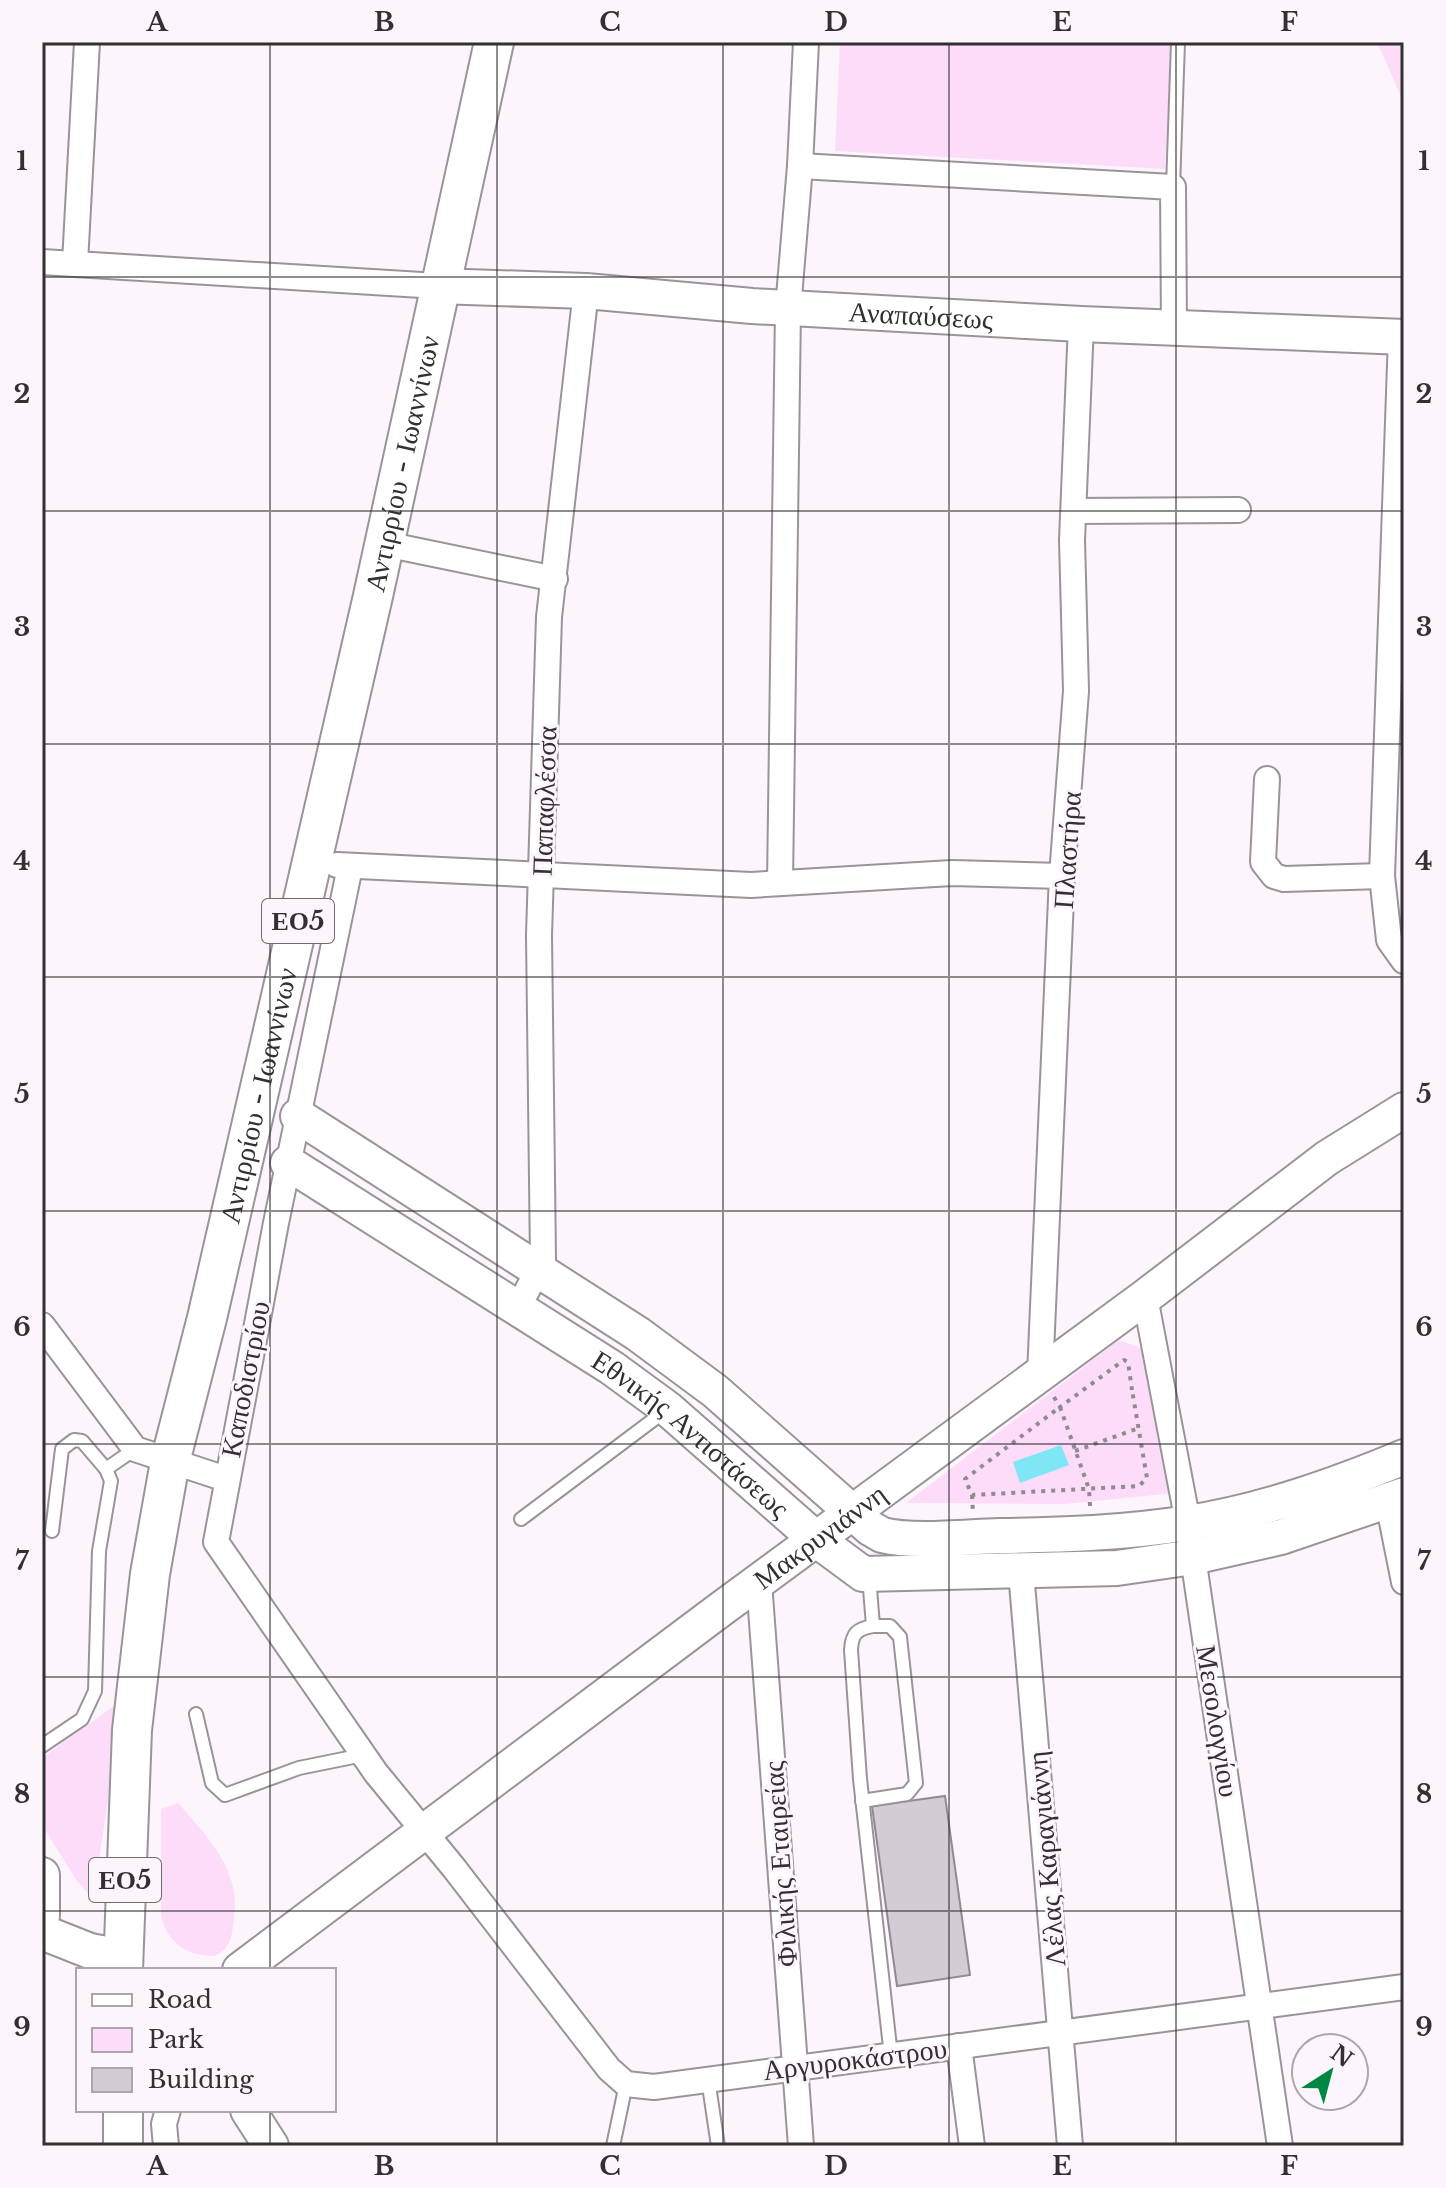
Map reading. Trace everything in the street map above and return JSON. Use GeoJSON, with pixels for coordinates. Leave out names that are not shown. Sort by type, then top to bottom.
{"type":"FeatureCollection","features":[{"type":"Feature","properties":{"kind":"main road","name":"Αντιρρίου - Ιωαννίνων"},"geometry":{"type":"LineString","coordinates":[[123,1964],[132,1730],[150,1574],[152,1456],[207,1318],[229,1211],[385,544],[438,286],[494,42]]}},
{"type":"Feature","properties":{"kind":"street"},"geometry":{"type":"LineString","coordinates":[[75,263],[87,42]]}},
{"type":"Feature","properties":{"kind":"street"},"geometry":{"type":"LineString","coordinates":[[780,883],[788,309],[806,42]]}},
{"type":"Feature","properties":{"kind":"street"},"geometry":{"type":"LineString","coordinates":[[800,166],[1173,187],[1174,329]]}},
{"type":"Feature","properties":{"kind":"street"},"geometry":{"type":"LineString","coordinates":[[42,262],[438,286]]}},
{"type":"Feature","properties":{"kind":"street","name":"Αναπαύσεως"},"geometry":{"type":"LineString","coordinates":[[438,286],[586,291],[788,309],[1402,337]]}},
{"type":"Feature","properties":{"kind":"street","name":"Παπαφλέσσα"},"geometry":{"type":"LineString","coordinates":[[518,1308],[540,1270],[545,1179],[539,935],[549,617],[586,291]]}},
{"type":"Feature","properties":{"kind":"street","name":"Πλαστήρα"},"geometry":{"type":"LineString","coordinates":[[1040,1375],[1062,876],[1076,691],[1074,511],[1081,324]]}},
{"type":"Feature","properties":{"kind":"street"},"geometry":{"type":"LineString","coordinates":[[1402,337],[1396,662],[1382,876],[1387,933],[1391,945],[1404,961]]}},
{"type":"Feature","properties":{"kind":"street"},"geometry":{"type":"LineString","coordinates":[[1074,511],[1238,510]]}},
{"type":"Feature","properties":{"kind":"street"},"geometry":{"type":"LineString","coordinates":[[385,544],[555,579]]}},
{"type":"Feature","properties":{"kind":"street"},"geometry":{"type":"LineString","coordinates":[[1267,779],[1263,862],[1274,876],[1284,879],[1382,876]]}},
{"type":"Feature","properties":{"kind":"street"},"geometry":{"type":"LineString","coordinates":[[311,863],[751,885],[952,873],[1062,876]]}},
{"type":"Feature","properties":{"kind":"street","name":"Καποδιστρίου"},"geometry":{"type":"LineString","coordinates":[[350,867],[216,1529],[220,1549],[363,1755],[424,1833]]}},
{"type":"Feature","properties":{"kind":"street","name":"Μακρυγιάννη"},"geometry":{"type":"LineString","coordinates":[[243,1968],[1145,1297],[1348,1142],[1404,1110]]}},
{"type":"Feature","properties":{"kind":"street","name":"Εθνικής Αντιστάσεως"},"geometry":{"type":"LineString","coordinates":[[298,1116],[638,1334],[715,1391],[870,1528],[888,1536],[1099,1534],[1188,1523],[1312,1492],[1404,1457]]}},
{"type":"Feature","properties":{"kind":"street","name":"Εθνικής Αντιστάσεως"},"geometry":{"type":"LineString","coordinates":[[288,1163],[518,1308],[668,1409],[817,1540],[856,1572],[869,1575]]}},
{"type":"Feature","properties":{"kind":"street"},"geometry":{"type":"LineString","coordinates":[[229,1211],[276,1223]]}},
{"type":"Feature","properties":{"kind":"street","name":"Μεσολογγίου"},"geometry":{"type":"LineString","coordinates":[[1145,1297],[1188,1523],[1280,2146]]}},
{"type":"Feature","properties":{"kind":"street"},"geometry":{"type":"LineString","coordinates":[[42,1325],[152,1456],[226,1479]]}},
{"type":"Feature","properties":{"kind":"street"},"geometry":{"type":"LineString","coordinates":[[869,1575],[1117,1568],[1193,1557],[1281,1537],[1396,1499],[1404,1582]]}},
{"type":"Feature","properties":{"kind":"street","name":"Λέλας Καραγιάννη"},"geometry":{"type":"LineString","coordinates":[[1021,1572],[1070,2146]]}},
{"type":"Feature","properties":{"kind":"street","name":"Φιλικής Εταιρείας"},"geometry":{"type":"LineString","coordinates":[[759,1582],[801,2146]]}},
{"type":"Feature","properties":{"kind":"street"},"geometry":{"type":"LineString","coordinates":[[424,1833],[600,2059],[626,2084]]}},
{"type":"Feature","properties":{"kind":"street"},"geometry":{"type":"LineString","coordinates":[[42,1875],[42,1916]]}},
{"type":"Feature","properties":{"kind":"street"},"geometry":{"type":"LineString","coordinates":[[42,1933],[123,1964]]}},
{"type":"Feature","properties":{"kind":"street"},"geometry":{"type":"LineString","coordinates":[[42,1933],[76,1969]]}},
{"type":"Feature","properties":{"kind":"street","name":"Αργυροκάστρου"},"geometry":{"type":"LineString","coordinates":[[626,2084],[654,2087],[1404,1987]]}},
{"type":"Feature","properties":{"kind":"street"},"geometry":{"type":"LineString","coordinates":[[959,2046],[972,2146]]}},
{"type":"Feature","properties":{"kind":"street"},"geometry":{"type":"LineString","coordinates":[[166,2146],[164,2124],[167,2112]]}},
{"type":"Feature","properties":{"kind":"street"},"geometry":{"type":"LineString","coordinates":[[249,2112],[271,2146]]}},
{"type":"Feature","properties":{"kind":"lane"},"geometry":{"type":"LineString","coordinates":[[1173,187],[1178,42]]}},
{"type":"Feature","properties":{"kind":"lane"},"geometry":{"type":"LineString","coordinates":[[521,1519],[668,1409]]}},
{"type":"Feature","properties":{"kind":"lane"},"geometry":{"type":"LineString","coordinates":[[42,1746],[82,1719],[95,1691],[99,1551],[111,1481],[106,1469],[82,1441],[74,1440],[62,1449],[52,1531]]}},
{"type":"Feature","properties":{"kind":"lane"},"geometry":{"type":"LineString","coordinates":[[106,1469],[152,1456]]}},
{"type":"Feature","properties":{"kind":"lane"},"geometry":{"type":"LineString","coordinates":[[869,1575],[873,1626]]}},
{"type":"Feature","properties":{"kind":"lane"},"geometry":{"type":"LineString","coordinates":[[862,1801],[907,1794],[916,1783],[900,1637],[890,1626],[858,1629],[851,1641],[862,1801],[891,2056]]}},
{"type":"Feature","properties":{"kind":"lane"},"geometry":{"type":"LineString","coordinates":[[196,1714],[212,1783],[225,1795],[299,1768],[363,1755]]}},
{"type":"Feature","properties":{"kind":"lane"},"geometry":{"type":"LineString","coordinates":[[708,2079],[718,2146]]}},
{"type":"Feature","properties":{"kind":"lane"},"geometry":{"type":"LineString","coordinates":[[613,2146],[626,2084]]}},
{"type":"Feature","properties":{"kind":"path"},"geometry":{"type":"LineString","coordinates":[[1124,1360],[1128,1362],[1147,1478],[1143,1484],[972,1495],[965,1479],[1060,1407],[1124,1360]]}},
{"type":"Feature","properties":{"kind":"path"},"geometry":{"type":"LineString","coordinates":[[1040,1375],[1060,1407],[1089,1489]]}},
{"type":"Feature","properties":{"kind":"path"},"geometry":{"type":"LineString","coordinates":[[1132,1390],[1162,1387]]}},
{"type":"Feature","properties":{"kind":"path"},"geometry":{"type":"LineString","coordinates":[[1075,1451],[1139,1428]]}},
{"type":"Feature","properties":{"kind":"green space"},"geometry":{"type":"Polygon","coordinates":[[[840,42],[1171,42],[1165,169],[835,151],[840,42]]]}},
{"type":"Feature","properties":{"kind":"green space"},"geometry":{"type":"Polygon","coordinates":[[[1377,42],[1404,42],[1404,103],[1377,42]]]}},
{"type":"Feature","properties":{"kind":"green space"},"geometry":{"type":"Polygon","coordinates":[[[1119,1340],[1147,1350],[1175,1493],[1065,1504],[906,1503],[1119,1340]]]}},
{"type":"Feature","properties":{"kind":"green space"},"geometry":{"type":"Polygon","coordinates":[[[118,1703],[123,1703],[93,1899],[77,1881],[42,1825],[42,1758],[118,1703]]]}},
{"type":"Feature","properties":{"kind":"green space"},"geometry":{"type":"Polygon","coordinates":[[[178,1803],[213,1845],[234,1890],[231,1937],[226,1948],[214,1956],[195,1954],[173,1941],[161,1916],[161,1809],[178,1803]]]}},
{"type":"Feature","properties":{"kind":"water"},"geometry":{"type":"Polygon","coordinates":[[[1061,1445],[1069,1465],[1020,1483],[1013,1462],[1061,1445]]]}},
{"type":"Feature","properties":{"kind":"building"},"geometry":{"type":"Polygon","coordinates":[[[945,1796],[970,1975],[897,1986],[872,1806],[945,1796]]]}}]}
